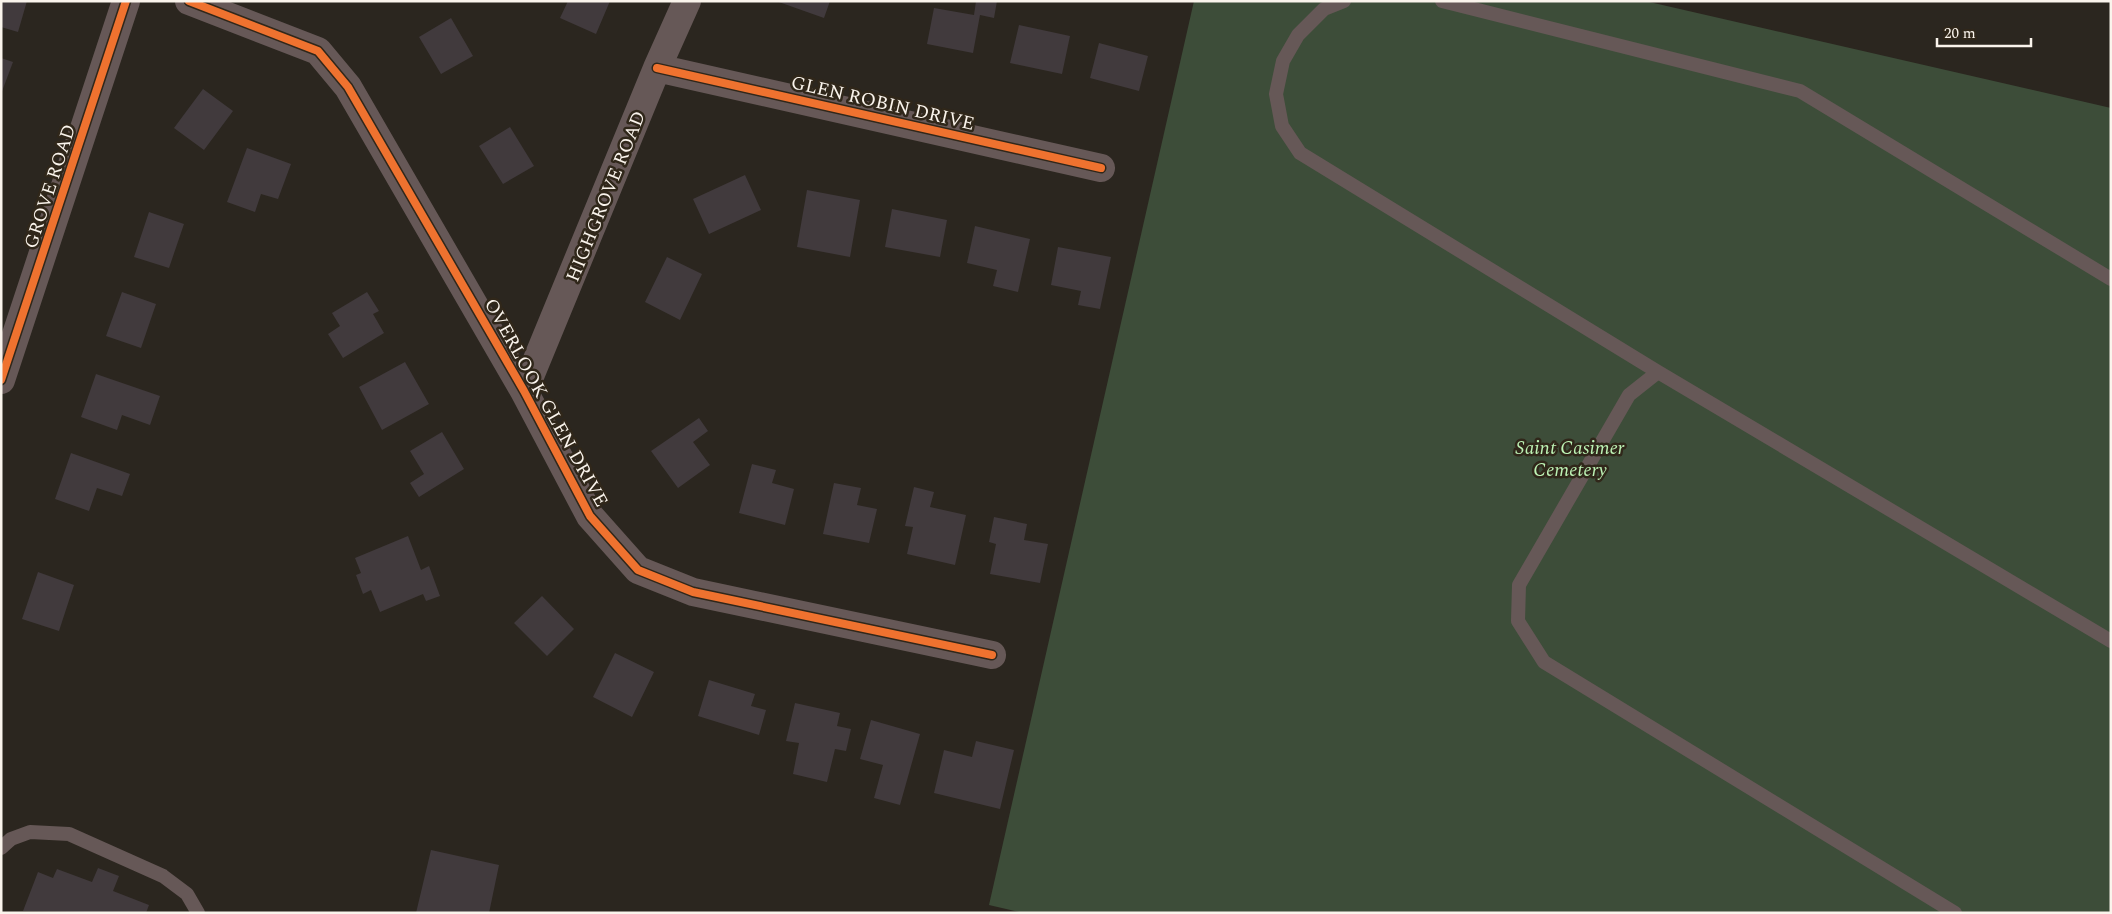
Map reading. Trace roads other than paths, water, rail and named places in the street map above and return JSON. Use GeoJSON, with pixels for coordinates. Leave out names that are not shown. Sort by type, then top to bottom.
{"type":"FeatureCollection","features":[{"type":"Feature","properties":{"kind":"street","name":"GROVE ROAD"},"geometry":{"type":"LineString","coordinates":[[1,380],[126,1]]}},
{"type":"Feature","properties":{"kind":"street","name":"OVERLOOK GLEN DRIVE"},"geometry":{"type":"LineString","coordinates":[[188,1],[318,51],[348,87],[524,391],[590,516],[638,570],[693,592],[992,655]]}},
{"type":"Feature","properties":{"kind":"street","name":"HIGHGROVE ROAD"},"geometry":{"type":"LineString","coordinates":[[524,391],[657,68],[687,1]]}},
{"type":"Feature","properties":{"kind":"street","name":"GLEN ROBIN DRIVE"},"geometry":{"type":"LineString","coordinates":[[657,68],[1101,168]]}},
{"type":"Feature","properties":{"kind":"lane"},"geometry":{"type":"LineString","coordinates":[[1344,1],[1324,9],[1298,35],[1283,62],[1276,94],[1282,126],[1300,153],[1658,372],[2111,641]]}},
{"type":"Feature","properties":{"kind":"lane"},"geometry":{"type":"LineString","coordinates":[[1442,1],[1800,91],[2111,279]]}},
{"type":"Feature","properties":{"kind":"lane"},"geometry":{"type":"LineString","coordinates":[[1658,372],[1629,394],[1519,585],[1518,621],[1544,662],[1955,913]]}},
{"type":"Feature","properties":{"kind":"lane"},"geometry":{"type":"LineString","coordinates":[[1,848],[11,839],[30,832],[69,834],[163,876],[186,894],[198,913]]}},
{"type":"Feature","properties":{"kind":"park label","name":"Saint Casimer Cemetery"},"geometry":{"type":"Point","coordinates":[1570,458]}}]}
